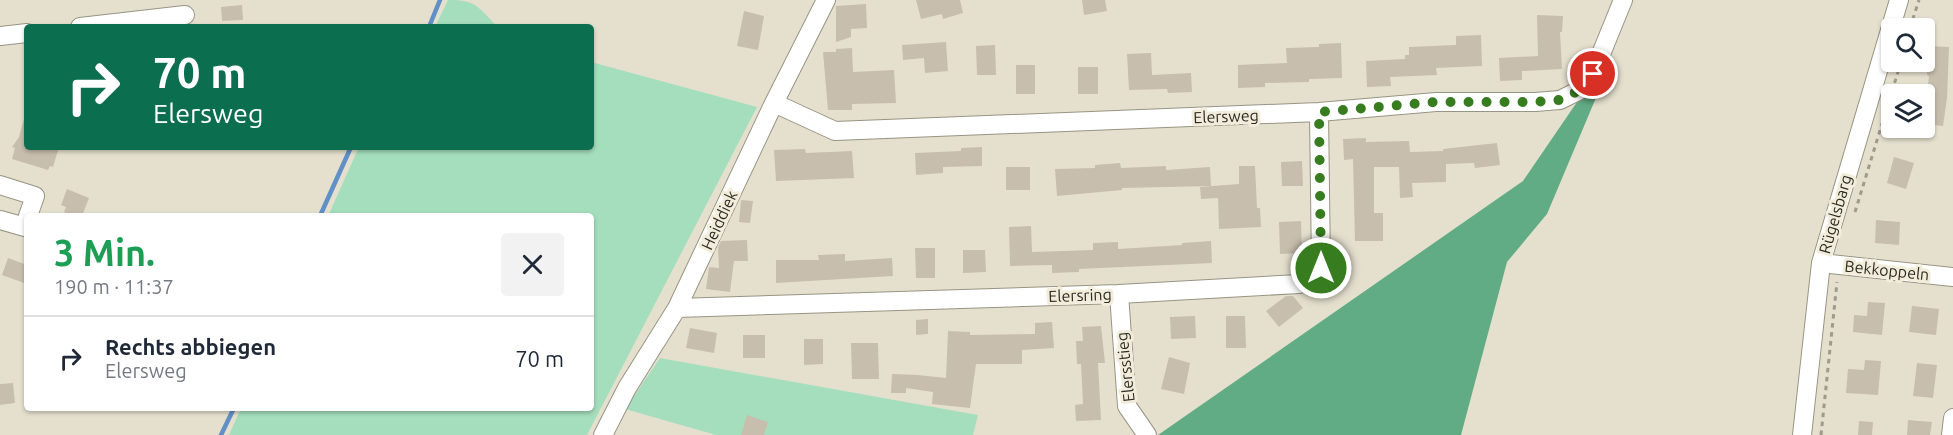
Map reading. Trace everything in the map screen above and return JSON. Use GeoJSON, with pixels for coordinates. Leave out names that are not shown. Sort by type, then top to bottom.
{"type":"FeatureCollection","features":[{"type":"Feature","properties":{"kind":"street","name":"Heiddiek"},"geometry":{"type":"LineString","coordinates":[[603,435],[627,388],[677,308],[774,103],[826,0]]}},
{"type":"Feature","properties":{"kind":"street","name":"Elersweg"},"geometry":{"type":"LineString","coordinates":[[774,103],[835,131],[1319,112],[1436,102],[1560,100],[1588,86],[1623,0]]}},
{"type":"Feature","properties":{"kind":"street","name":"Rügelsbarg"},"geometry":{"type":"LineString","coordinates":[[1802,435],[1830,264],[1899,0]]}},
{"type":"Feature","properties":{"kind":"street"},"geometry":{"type":"LineString","coordinates":[[106,24],[185,15]]}},
{"type":"Feature","properties":{"kind":"street"},"geometry":{"type":"LineString","coordinates":[[0,36],[24,33]]}},
{"type":"Feature","properties":{"kind":"street","name":"Elersring"},"geometry":{"type":"LineString","coordinates":[[677,308],[1119,294],[1299,284],[1312,281],[1321,268],[1319,112]]}},
{"type":"Feature","properties":{"kind":"street"},"geometry":{"type":"LineString","coordinates":[[0,185],[35,196],[30,213]]}},
{"type":"Feature","properties":{"kind":"street"},"geometry":{"type":"LineString","coordinates":[[0,220],[24,227]]}},
{"type":"Feature","properties":{"kind":"street","name":"Bekkoppeln"},"geometry":{"type":"LineString","coordinates":[[1830,264],[1953,277]]}},
{"type":"Feature","properties":{"kind":"street","name":"Elersstieg"},"geometry":{"type":"LineString","coordinates":[[1119,294],[1127,406],[1147,435]]}},
{"type":"Feature","properties":{"kind":"street"},"geometry":{"type":"LineString","coordinates":[[1951,435],[1953,418]]}},
{"type":"Feature","properties":{"kind":"path"},"geometry":{"type":"LineString","coordinates":[[1913,18],[1919,0]]}},
{"type":"Feature","properties":{"kind":"path"},"geometry":{"type":"LineString","coordinates":[[1853,220],[1897,72]]}},
{"type":"Feature","properties":{"kind":"path"},"geometry":{"type":"LineString","coordinates":[[1821,435],[1830,264]]}},
{"type":"Feature","properties":{"kind":"green space"},"geometry":{"type":"Polygon","coordinates":[[[448,0],[458,0],[476,6],[495,24],[436,24],[448,0]]]}},
{"type":"Feature","properties":{"kind":"green space"},"geometry":{"type":"Polygon","coordinates":[[[594,63],[757,107],[587,435],[229,435],[240,411],[594,411],[594,213],[329,213],[358,150],[594,150],[594,63]]]}},
{"type":"Feature","properties":{"kind":"green space"},"geometry":{"type":"Polygon","coordinates":[[[1588,86],[1598,93],[1547,214],[1507,262],[1461,435],[1158,435],[1523,181],[1588,86]]]}},
{"type":"Feature","properties":{"kind":"green space"},"geometry":{"type":"Polygon","coordinates":[[[660,358],[978,415],[973,435],[716,435],[625,409],[660,358]]]}},
{"type":"Feature","properties":{"kind":"building"},"geometry":{"type":"Polygon","coordinates":[[[916,0],[960,0],[963,13],[943,19],[942,14],[921,19],[916,0]]]}},
{"type":"Feature","properties":{"kind":"building"},"geometry":{"type":"Polygon","coordinates":[[[1082,0],[1105,0],[1107,11],[1084,15],[1082,0]]]}},
{"type":"Feature","properties":{"kind":"building"},"geometry":{"type":"Polygon","coordinates":[[[866,4],[867,28],[851,29],[851,37],[836,42],[836,6],[866,4]]]}},
{"type":"Feature","properties":{"kind":"building"},"geometry":{"type":"Polygon","coordinates":[[[242,5],[243,20],[222,21],[221,7],[242,5]]]}},
{"type":"Feature","properties":{"kind":"building"},"geometry":{"type":"Polygon","coordinates":[[[744,11],[764,16],[758,50],[737,46],[744,11]]]}},
{"type":"Feature","properties":{"kind":"building"},"geometry":{"type":"Polygon","coordinates":[[[1537,15],[1563,16],[1562,32],[1560,32],[1562,69],[1522,71],[1522,80],[1500,81],[1499,58],[1538,56],[1537,15]]]}},
{"type":"Feature","properties":{"kind":"building"},"geometry":{"type":"Polygon","coordinates":[[[1481,35],[1482,66],[1436,68],[1437,75],[1390,77],[1391,86],[1367,87],[1366,61],[1405,59],[1405,55],[1409,55],[1409,47],[1456,45],[1456,36],[1481,35]]]}},
{"type":"Feature","properties":{"kind":"building"},"geometry":{"type":"Polygon","coordinates":[[[946,42],[948,71],[925,73],[924,58],[903,60],[902,45],[946,42]]]}},
{"type":"Feature","properties":{"kind":"building"},"geometry":{"type":"Polygon","coordinates":[[[1341,43],[1342,78],[1309,79],[1309,82],[1265,83],[1265,87],[1238,88],[1238,65],[1287,63],[1286,48],[1319,47],[1319,44],[1341,43]]]}},
{"type":"Feature","properties":{"kind":"building"},"geometry":{"type":"Polygon","coordinates":[[[995,45],[996,75],[977,75],[976,46],[995,45]]]}},
{"type":"Feature","properties":{"kind":"building"},"geometry":{"type":"Polygon","coordinates":[[[1935,46],[1949,47],[1947,98],[1943,126],[1935,125],[1935,84],[1928,84],[1929,76],[1927,72],[1935,72],[1935,46]]]}},
{"type":"Feature","properties":{"kind":"building"},"geometry":{"type":"Polygon","coordinates":[[[852,48],[853,72],[894,70],[896,103],[852,104],[852,110],[828,110],[823,52],[852,48]]]}},
{"type":"Feature","properties":{"kind":"building"},"geometry":{"type":"Polygon","coordinates":[[[1151,53],[1152,75],[1191,73],[1192,92],[1168,93],[1167,89],[1129,90],[1127,54],[1151,53]]]}},
{"type":"Feature","properties":{"kind":"building"},"geometry":{"type":"Polygon","coordinates":[[[1016,65],[1035,65],[1035,94],[1016,94],[1016,65]]]}},
{"type":"Feature","properties":{"kind":"building"},"geometry":{"type":"Polygon","coordinates":[[[1078,67],[1098,67],[1098,94],[1078,94],[1078,67]]]}},
{"type":"Feature","properties":{"kind":"building"},"geometry":{"type":"Polygon","coordinates":[[[24,119],[24,150],[58,150],[53,167],[50,166],[48,170],[12,159],[15,148],[12,147],[19,137],[24,119]]]}},
{"type":"Feature","properties":{"kind":"building"},"geometry":{"type":"Polygon","coordinates":[[[1366,138],[1366,142],[1409,141],[1410,152],[1443,151],[1443,149],[1497,143],[1500,165],[1475,168],[1474,163],[1446,164],[1446,182],[1412,183],[1413,197],[1400,198],[1399,167],[1374,167],[1374,213],[1383,213],[1383,241],[1355,241],[1353,159],[1344,160],[1343,139],[1366,138]]]}},
{"type":"Feature","properties":{"kind":"building"},"geometry":{"type":"Polygon","coordinates":[[[982,147],[982,166],[943,167],[943,173],[916,175],[915,153],[961,151],[961,148],[982,147]]]}},
{"type":"Feature","properties":{"kind":"building"},"geometry":{"type":"Polygon","coordinates":[[[805,149],[806,153],[852,151],[854,178],[776,181],[774,150],[805,149]]]}},
{"type":"Feature","properties":{"kind":"building"},"geometry":{"type":"Polygon","coordinates":[[[1894,157],[1914,163],[1906,189],[1887,183],[1894,157]]]}},
{"type":"Feature","properties":{"kind":"building"},"geometry":{"type":"Polygon","coordinates":[[[1302,161],[1303,186],[1282,186],[1281,162],[1302,161]]]}},
{"type":"Feature","properties":{"kind":"building"},"geometry":{"type":"Polygon","coordinates":[[[1120,163],[1121,168],[1166,166],[1166,170],[1210,167],[1211,186],[1122,188],[1122,190],[1057,196],[1055,169],[1095,168],[1095,165],[1120,163]]]}},
{"type":"Feature","properties":{"kind":"building"},"geometry":{"type":"Polygon","coordinates":[[[1239,166],[1255,166],[1257,208],[1260,208],[1261,227],[1219,229],[1218,198],[1201,199],[1200,187],[1239,184],[1239,166]]]}},
{"type":"Feature","properties":{"kind":"building"},"geometry":{"type":"Polygon","coordinates":[[[1006,167],[1030,167],[1030,190],[1006,190],[1006,167]]]}},
{"type":"Feature","properties":{"kind":"building"},"geometry":{"type":"Polygon","coordinates":[[[67,189],[89,198],[83,213],[66,213],[64,212],[66,207],[61,205],[67,189]]]}},
{"type":"Feature","properties":{"kind":"building"},"geometry":{"type":"Polygon","coordinates":[[[741,200],[753,201],[750,223],[739,222],[741,200]]]}},
{"type":"Feature","properties":{"kind":"building"},"geometry":{"type":"Polygon","coordinates":[[[1876,220],[1900,222],[1899,245],[1875,243],[1876,220]]]}},
{"type":"Feature","properties":{"kind":"building"},"geometry":{"type":"Polygon","coordinates":[[[1301,221],[1302,253],[1280,254],[1279,222],[1301,221]]]}},
{"type":"Feature","properties":{"kind":"building"},"geometry":{"type":"Polygon","coordinates":[[[1031,226],[1032,252],[1093,250],[1093,243],[1118,242],[1118,249],[1211,241],[1212,263],[1079,269],[1079,272],[1052,273],[1052,265],[1010,266],[1009,227],[1031,226]]]}},
{"type":"Feature","properties":{"kind":"building"},"geometry":{"type":"Polygon","coordinates":[[[747,240],[748,261],[734,261],[730,292],[706,289],[709,267],[719,268],[718,247],[721,241],[747,240]]]}},
{"type":"Feature","properties":{"kind":"building"},"geometry":{"type":"Polygon","coordinates":[[[915,248],[935,248],[935,278],[916,278],[915,248]]]}},
{"type":"Feature","properties":{"kind":"building"},"geometry":{"type":"Polygon","coordinates":[[[963,250],[985,250],[986,272],[963,273],[963,250]]]}},
{"type":"Feature","properties":{"kind":"building"},"geometry":{"type":"Polygon","coordinates":[[[845,254],[845,261],[892,258],[893,276],[776,283],[776,260],[819,260],[818,255],[845,254]]]}},
{"type":"Feature","properties":{"kind":"building"},"geometry":{"type":"Polygon","coordinates":[[[8,258],[24,264],[24,283],[2,275],[8,258]]]}},
{"type":"Feature","properties":{"kind":"building"},"geometry":{"type":"Polygon","coordinates":[[[1286,296],[1293,296],[1303,308],[1279,327],[1266,311],[1286,296]]]}},
{"type":"Feature","properties":{"kind":"building"},"geometry":{"type":"Polygon","coordinates":[[[1868,302],[1885,303],[1882,335],[1853,332],[1854,315],[1867,316],[1868,302]]]}},
{"type":"Feature","properties":{"kind":"building"},"geometry":{"type":"Polygon","coordinates":[[[1912,306],[1939,309],[1936,335],[1909,332],[1912,306]]]}},
{"type":"Feature","properties":{"kind":"building"},"geometry":{"type":"Polygon","coordinates":[[[1195,316],[1196,338],[1171,339],[1170,317],[1195,316]]]}},
{"type":"Feature","properties":{"kind":"building"},"geometry":{"type":"Polygon","coordinates":[[[1226,316],[1245,316],[1246,348],[1226,348],[1226,316]]]}},
{"type":"Feature","properties":{"kind":"building"},"geometry":{"type":"Polygon","coordinates":[[[928,319],[928,334],[916,335],[916,320],[928,319]]]}},
{"type":"Feature","properties":{"kind":"building"},"geometry":{"type":"Polygon","coordinates":[[[1052,322],[1054,348],[1022,350],[1022,364],[976,364],[970,408],[932,404],[933,392],[906,388],[906,393],[891,393],[892,374],[946,378],[948,331],[970,332],[970,335],[1035,334],[1035,323],[1052,322]]]}},
{"type":"Feature","properties":{"kind":"building"},"geometry":{"type":"Polygon","coordinates":[[[1101,326],[1105,363],[1098,363],[1101,420],[1076,421],[1075,405],[1083,404],[1081,364],[1077,364],[1076,341],[1083,341],[1082,327],[1101,326]]]}},
{"type":"Feature","properties":{"kind":"building"},"geometry":{"type":"Polygon","coordinates":[[[690,328],[717,333],[714,353],[686,348],[690,328]]]}},
{"type":"Feature","properties":{"kind":"building"},"geometry":{"type":"Polygon","coordinates":[[[743,335],[765,335],[765,358],[743,358],[743,335]]]}},
{"type":"Feature","properties":{"kind":"building"},"geometry":{"type":"Polygon","coordinates":[[[804,339],[823,339],[823,364],[804,365],[804,339]]]}},
{"type":"Feature","properties":{"kind":"building"},"geometry":{"type":"Polygon","coordinates":[[[851,343],[878,343],[879,379],[852,379],[851,343]]]}},
{"type":"Feature","properties":{"kind":"building"},"geometry":{"type":"Polygon","coordinates":[[[1169,357],[1190,363],[1184,394],[1161,389],[1169,357]]]}},
{"type":"Feature","properties":{"kind":"building"},"geometry":{"type":"Polygon","coordinates":[[[1865,360],[1881,361],[1878,395],[1846,393],[1848,369],[1864,370],[1865,360]]]}},
{"type":"Feature","properties":{"kind":"building"},"geometry":{"type":"Polygon","coordinates":[[[1917,363],[1937,365],[1933,398],[1913,396],[1917,363]]]}},
{"type":"Feature","properties":{"kind":"building"},"geometry":{"type":"Polygon","coordinates":[[[13,383],[15,403],[0,405],[0,384],[13,383]]]}},
{"type":"Feature","properties":{"kind":"building"},"geometry":{"type":"Polygon","coordinates":[[[747,415],[768,422],[764,435],[741,435],[747,415]]]}},
{"type":"Feature","properties":{"kind":"building"},"geometry":{"type":"Polygon","coordinates":[[[1908,420],[1932,422],[1930,435],[1907,435],[1908,420]]]}},
{"type":"Feature","properties":{"kind":"building"},"geometry":{"type":"Polygon","coordinates":[[[1859,421],[1873,422],[1872,435],[1858,435],[1859,421]]]}},
{"type":"Feature","properties":{"kind":"waterway"},"geometry":{"type":"LineString","coordinates":[[430,24],[440,0]]}},
{"type":"Feature","properties":{"kind":"waterway"},"geometry":{"type":"LineString","coordinates":[[321,213],[350,150]]}},
{"type":"Feature","properties":{"kind":"waterway"},"geometry":{"type":"LineString","coordinates":[[221,435],[233,411]]}},
{"type":"Feature","properties":{"kind":"route"},"geometry":{"type":"LineString","coordinates":[[1321,268],[1319,112],[1436,102],[1560,100],[1588,86],[1593,74]]}}]}
